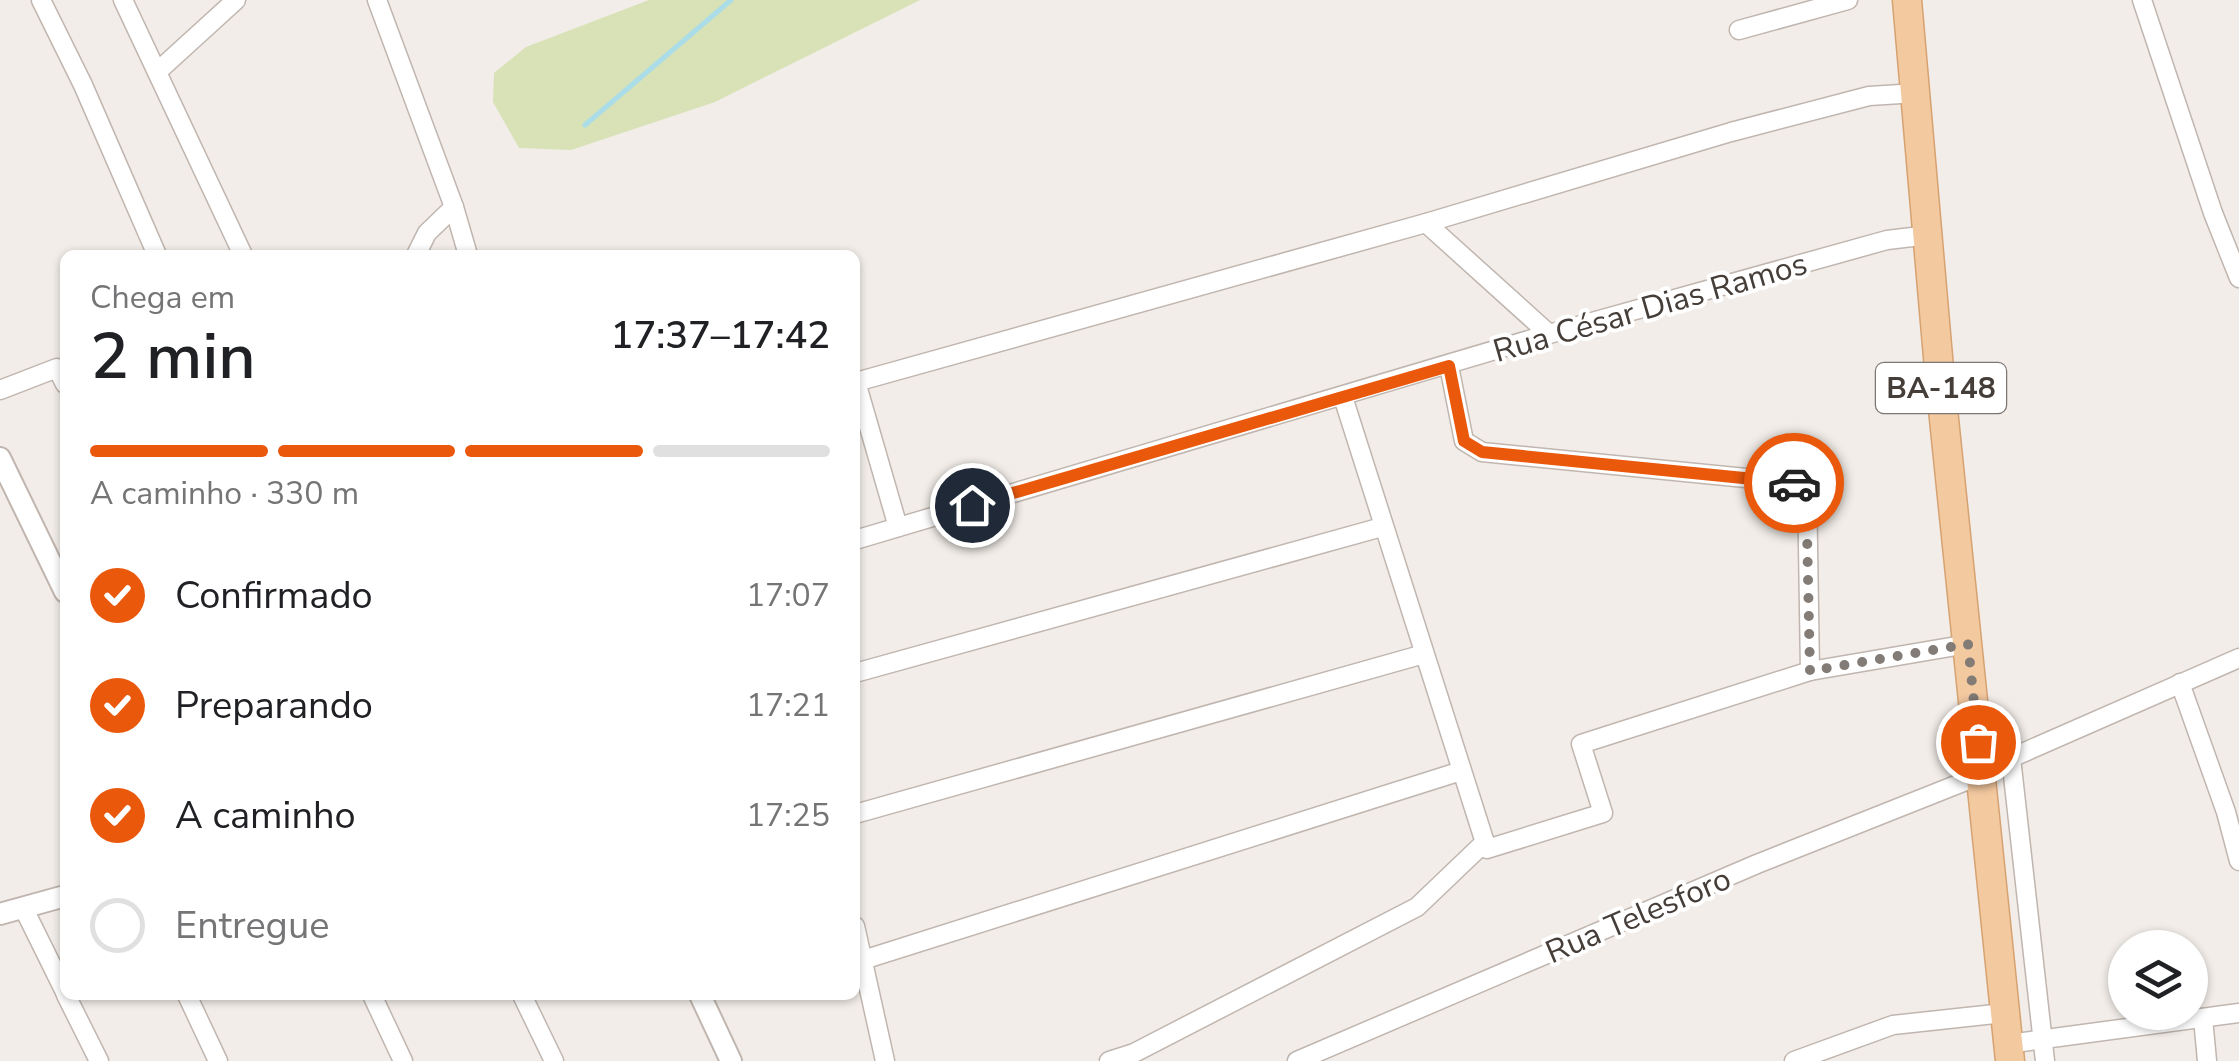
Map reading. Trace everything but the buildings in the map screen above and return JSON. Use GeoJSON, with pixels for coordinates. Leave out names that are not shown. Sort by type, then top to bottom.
{"type":"FeatureCollection","features":[{"type":"Feature","properties":{"kind":"main road","name":"BA-148"},"geometry":{"type":"LineString","coordinates":[[1907,0],[2009,1052]]}},
{"type":"Feature","properties":{"kind":"street"},"geometry":{"type":"LineString","coordinates":[[42,0],[155,250]]}},
{"type":"Feature","properties":{"kind":"street"},"geometry":{"type":"LineString","coordinates":[[123,0],[240,250]]}},
{"type":"Feature","properties":{"kind":"street"},"geometry":{"type":"LineString","coordinates":[[156,72],[218,7],[236,0]]}},
{"type":"Feature","properties":{"kind":"street"},"geometry":{"type":"LineString","coordinates":[[1739,30],[1848,0]]}},
{"type":"Feature","properties":{"kind":"street"},"geometry":{"type":"LineString","coordinates":[[2142,0],[2213,213],[2239,278]]}},
{"type":"Feature","properties":{"kind":"street"},"geometry":{"type":"LineString","coordinates":[[385,5],[467,250]]}},
{"type":"Feature","properties":{"kind":"street"},"geometry":{"type":"LineString","coordinates":[[860,381],[1426,223],[1731,132],[1870,96],[1917,92]]}},
{"type":"Feature","properties":{"kind":"street"},"geometry":{"type":"LineString","coordinates":[[419,250],[428,233],[454,207]]}},
{"type":"Feature","properties":{"kind":"street"},"geometry":{"type":"LineString","coordinates":[[1426,223],[1549,334]]}},
{"type":"Feature","properties":{"kind":"street","name":"Rua César Dias Ramos"},"geometry":{"type":"LineString","coordinates":[[860,538],[1549,334],[1887,240],[1929,235]]}},
{"type":"Feature","properties":{"kind":"street"},"geometry":{"type":"LineString","coordinates":[[1449,366],[1464,441],[1482,452],[1806,484],[1810,671]]}},
{"type":"Feature","properties":{"kind":"street"},"geometry":{"type":"LineString","coordinates":[[0,390],[56,368],[60,375]]}},
{"type":"Feature","properties":{"kind":"street"},"geometry":{"type":"LineString","coordinates":[[860,396],[898,527]]}},
{"type":"Feature","properties":{"kind":"street"},"geometry":{"type":"LineString","coordinates":[[1344,397],[1382,527],[1487,848],[1604,813],[1581,744],[1810,671],[1968,644]]}},
{"type":"Feature","properties":{"kind":"street"},"geometry":{"type":"LineString","coordinates":[[0,458],[60,582]]}},
{"type":"Feature","properties":{"kind":"street"},"geometry":{"type":"LineString","coordinates":[[860,671],[1382,527]]}},
{"type":"Feature","properties":{"kind":"street"},"geometry":{"type":"LineString","coordinates":[[860,813],[1424,654]]}},
{"type":"Feature","properties":{"kind":"street","name":"Rua Telesforo"},"geometry":{"type":"LineString","coordinates":[[1298,1061],[1757,864],[1982,775],[2011,758],[2239,658]]}},
{"type":"Feature","properties":{"kind":"street"},"geometry":{"type":"LineString","coordinates":[[2180,683],[2226,812],[2239,861]]}},
{"type":"Feature","properties":{"kind":"street"},"geometry":{"type":"LineString","coordinates":[[2011,758],[2045,1061]]}},
{"type":"Feature","properties":{"kind":"street"},"geometry":{"type":"LineString","coordinates":[[862,960],[1458,772]]}},
{"type":"Feature","properties":{"kind":"street"},"geometry":{"type":"LineString","coordinates":[[1109,1061],[1134,1052],[1417,907],[1485,842]]}},
{"type":"Feature","properties":{"kind":"street"},"geometry":{"type":"LineString","coordinates":[[0,914],[60,897]]}},
{"type":"Feature","properties":{"kind":"street"},"geometry":{"type":"LineString","coordinates":[[23,907],[60,982]]}},
{"type":"Feature","properties":{"kind":"street"},"geometry":{"type":"LineString","coordinates":[[860,950],[885,1061]]}},
{"type":"Feature","properties":{"kind":"street"},"geometry":{"type":"LineString","coordinates":[[69,1000],[99,1061]]}},
{"type":"Feature","properties":{"kind":"street"},"geometry":{"type":"LineString","coordinates":[[189,1000],[218,1061]]}},
{"type":"Feature","properties":{"kind":"street"},"geometry":{"type":"LineString","coordinates":[[374,1000],[404,1061]]}},
{"type":"Feature","properties":{"kind":"street"},"geometry":{"type":"LineString","coordinates":[[524,1000],[554,1061]]}},
{"type":"Feature","properties":{"kind":"street"},"geometry":{"type":"LineString","coordinates":[[702,1000],[731,1061]]}},
{"type":"Feature","properties":{"kind":"street"},"geometry":{"type":"LineString","coordinates":[[1794,1061],[1893,1026],[2004,1013]]}},
{"type":"Feature","properties":{"kind":"street"},"geometry":{"type":"LineString","coordinates":[[2208,1017],[2239,1013]]}},
{"type":"Feature","properties":{"kind":"street"},"geometry":{"type":"LineString","coordinates":[[2009,1052],[2043,1039],[2112,1030]]}},
{"type":"Feature","properties":{"kind":"street"},"geometry":{"type":"LineString","coordinates":[[2204,1030],[2207,1061]]}},
{"type":"Feature","properties":{"kind":"green space"},"geometry":{"type":"Polygon","coordinates":[[[649,0],[920,0],[715,102],[571,150],[519,148],[493,102],[494,73],[526,47],[649,0]]]}},
{"type":"Feature","properties":{"kind":"waterway"},"geometry":{"type":"LineString","coordinates":[[585,125],[731,0]]}},
{"type":"Feature","properties":{"kind":"way so far"},"geometry":{"type":"LineString","coordinates":[[1794,483],[1806,484],[1810,671],[1968,644],[1978,742]]}},
{"type":"Feature","properties":{"kind":"route"},"geometry":{"type":"LineString","coordinates":[[972,505],[1449,366],[1464,441],[1482,452],[1794,483]]}}]}
